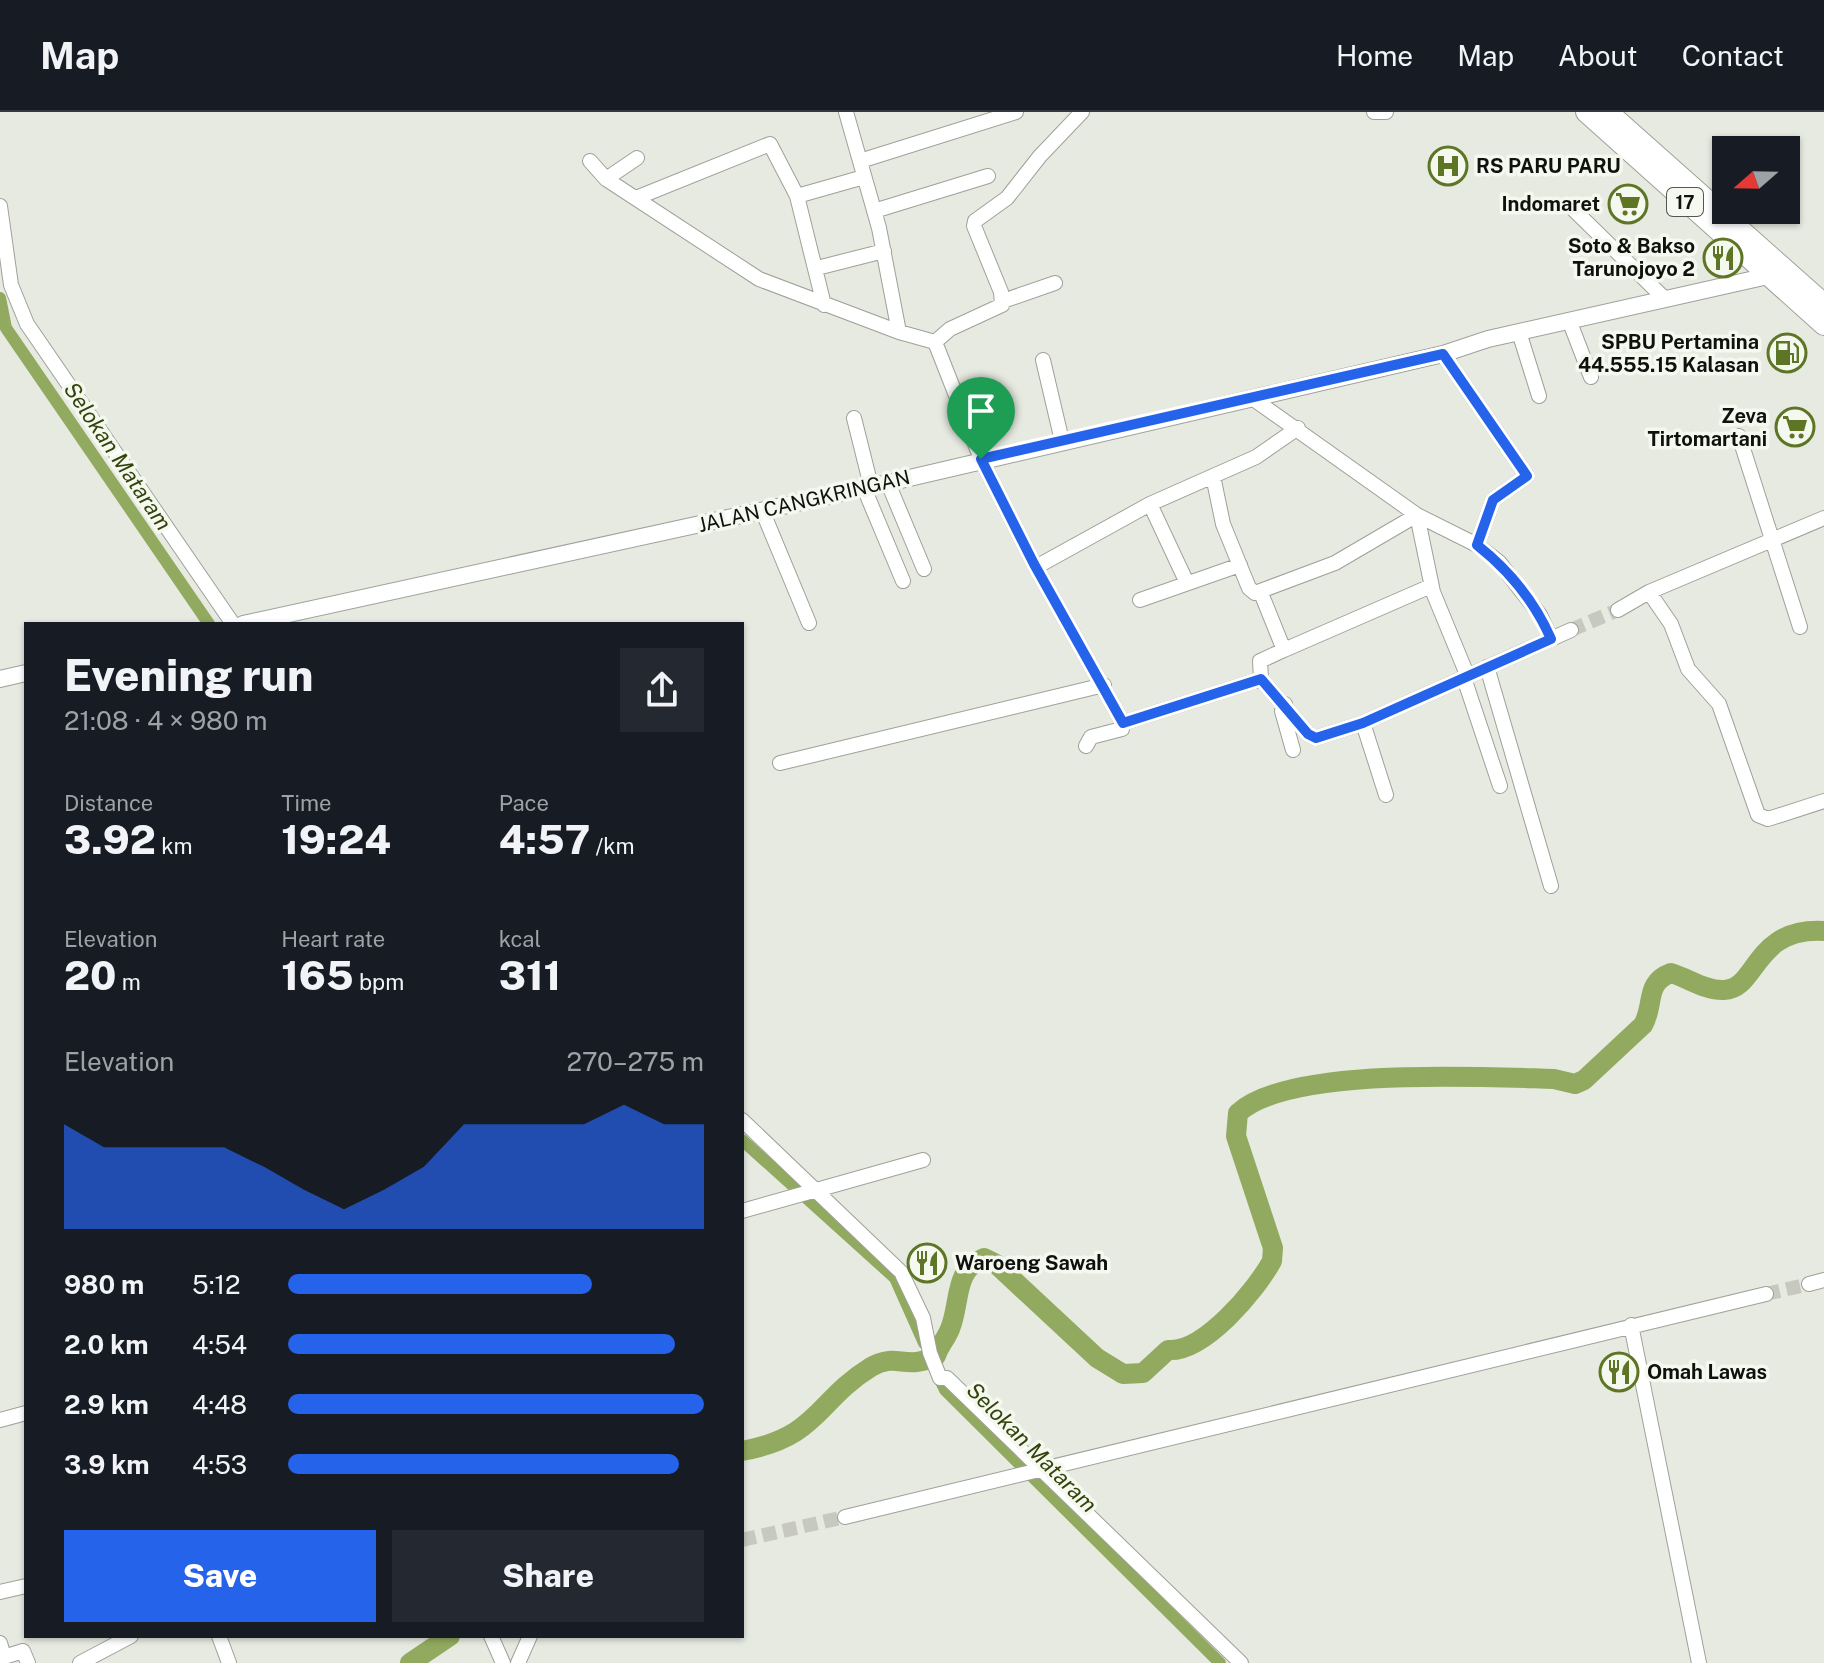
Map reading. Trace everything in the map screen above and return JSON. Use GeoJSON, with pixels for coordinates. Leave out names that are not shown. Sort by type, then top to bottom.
{"type":"FeatureCollection","features":[{"type":"Feature","properties":{"kind":"highway","name":"17"},"geometry":{"type":"LineString","coordinates":[[1586,112],[1612,117],[1773,270],[1824,325]]}},
{"type":"Feature","properties":{"kind":"highway","name":"17"},"geometry":{"type":"LineString","coordinates":[[1773,270],[1824,304]]}},
{"type":"Feature","properties":{"kind":"main road","name":"JALAN CANGKRINGAN"},"geometry":{"type":"LineString","coordinates":[[252,622],[874,486],[1443,354],[1519,332],[1665,299],[1773,270]]}},
{"type":"Feature","properties":{"kind":"main road"},"geometry":{"type":"LineString","coordinates":[[0,679],[24,673]]}},
{"type":"Feature","properties":{"kind":"street"},"geometry":{"type":"LineString","coordinates":[[846,112],[884,251],[899,332]]}},
{"type":"Feature","properties":{"kind":"street"},"geometry":{"type":"LineString","coordinates":[[960,112],[964,128]]}},
{"type":"Feature","properties":{"kind":"street"},"geometry":{"type":"LineString","coordinates":[[860,161],[1016,112]]}},
{"type":"Feature","properties":{"kind":"street"},"geometry":{"type":"LineString","coordinates":[[935,342],[948,330],[1001,307],[1003,301],[974,226],[975,221],[1007,198],[1040,156],[1082,112]]}},
{"type":"Feature","properties":{"kind":"street"},"geometry":{"type":"LineString","coordinates":[[1374,112],[1386,112]]}},
{"type":"Feature","properties":{"kind":"street"},"geometry":{"type":"LineString","coordinates":[[636,198],[688,174],[770,144],[797,196],[824,305]]}},
{"type":"Feature","properties":{"kind":"street"},"geometry":{"type":"LineString","coordinates":[[606,179],[637,158]]}},
{"type":"Feature","properties":{"kind":"street"},"geometry":{"type":"LineString","coordinates":[[590,161],[606,179],[759,279],[899,332],[935,342]]}},
{"type":"Feature","properties":{"kind":"street"},"geometry":{"type":"LineString","coordinates":[[874,211],[988,176]]}},
{"type":"Feature","properties":{"kind":"street"},"geometry":{"type":"LineString","coordinates":[[797,196],[864,177]]}},
{"type":"Feature","properties":{"kind":"street"},"geometry":{"type":"LineString","coordinates":[[0,206],[9,273],[27,324],[57,372],[232,622]]}},
{"type":"Feature","properties":{"kind":"street"},"geometry":{"type":"LineString","coordinates":[[1574,210],[1665,299]]}},
{"type":"Feature","properties":{"kind":"street"},"geometry":{"type":"LineString","coordinates":[[817,268],[884,251]]}},
{"type":"Feature","properties":{"kind":"street"},"geometry":{"type":"LineString","coordinates":[[1003,301],[1055,283]]}},
{"type":"Feature","properties":{"kind":"street"},"geometry":{"type":"LineString","coordinates":[[1569,320],[1591,377]]}},
{"type":"Feature","properties":{"kind":"street"},"geometry":{"type":"LineString","coordinates":[[1519,332],[1539,396]]}},
{"type":"Feature","properties":{"kind":"street"},"geometry":{"type":"LineString","coordinates":[[935,342],[981,459],[1036,567],[1123,723],[1122,729],[1091,737],[1086,746]]}},
{"type":"Feature","properties":{"kind":"street"},"geometry":{"type":"LineString","coordinates":[[1443,354],[1527,476],[1493,500],[1477,545]]}},
{"type":"Feature","properties":{"kind":"street"},"geometry":{"type":"LineString","coordinates":[[1043,360],[1062,441]]}},
{"type":"Feature","properties":{"kind":"street"},"geometry":{"type":"LineString","coordinates":[[1252,398],[1417,515],[1477,545],[1519,584],[1540,615],[1551,639]]}},
{"type":"Feature","properties":{"kind":"street"},"geometry":{"type":"LineString","coordinates":[[854,418],[903,581]]}},
{"type":"Feature","properties":{"kind":"street"},"geometry":{"type":"LineString","coordinates":[[1036,567],[1150,504],[1256,457],[1298,428]]}},
{"type":"Feature","properties":{"kind":"street"},"geometry":{"type":"LineString","coordinates":[[1739,436],[1800,627]]}},
{"type":"Feature","properties":{"kind":"street"},"geometry":{"type":"LineString","coordinates":[[1213,476],[1223,524],[1249,588],[1261,593],[1335,563],[1417,515]]}},
{"type":"Feature","properties":{"kind":"street"},"geometry":{"type":"LineString","coordinates":[[874,486],[924,569]]}},
{"type":"Feature","properties":{"kind":"street"},"geometry":{"type":"LineString","coordinates":[[1150,504],[1187,583]]}},
{"type":"Feature","properties":{"kind":"street"},"geometry":{"type":"LineString","coordinates":[[762,510],[809,623]]}},
{"type":"Feature","properties":{"kind":"street"},"geometry":{"type":"LineString","coordinates":[[1417,515],[1431,586],[1466,678],[1500,786]]}},
{"type":"Feature","properties":{"kind":"street"},"geometry":{"type":"LineString","coordinates":[[1618,610],[1649,592],[1824,518]]}},
{"type":"Feature","properties":{"kind":"street"},"geometry":{"type":"LineString","coordinates":[[1140,600],[1240,565]]}},
{"type":"Feature","properties":{"kind":"street"},"geometry":{"type":"LineString","coordinates":[[1431,586],[1260,661],[1261,679],[1313,737],[1363,723],[1571,630]]}},
{"type":"Feature","properties":{"kind":"street"},"geometry":{"type":"LineString","coordinates":[[1649,592],[1671,624],[1688,669],[1719,704],[1758,815],[1768,819],[1824,801]]}},
{"type":"Feature","properties":{"kind":"street"},"geometry":{"type":"LineString","coordinates":[[1261,593],[1284,650]]}},
{"type":"Feature","properties":{"kind":"street"},"geometry":{"type":"LineString","coordinates":[[1487,667],[1551,886]]}},
{"type":"Feature","properties":{"kind":"street"},"geometry":{"type":"LineString","coordinates":[[1123,723],[1261,679]]}},
{"type":"Feature","properties":{"kind":"street"},"geometry":{"type":"LineString","coordinates":[[780,763],[1104,685]]}},
{"type":"Feature","properties":{"kind":"street"},"geometry":{"type":"LineString","coordinates":[[1285,704],[1282,711],[1293,750]]}},
{"type":"Feature","properties":{"kind":"street"},"geometry":{"type":"LineString","coordinates":[[1363,723],[1386,795]]}},
{"type":"Feature","properties":{"kind":"street"},"geometry":{"type":"LineString","coordinates":[[744,1122],[901,1272],[923,1318],[940,1378],[947,1378],[1031,1471],[1241,1663]]}},
{"type":"Feature","properties":{"kind":"street"},"geometry":{"type":"LineString","coordinates":[[744,1210],[923,1160]]}},
{"type":"Feature","properties":{"kind":"street"},"geometry":{"type":"LineString","coordinates":[[1809,1284],[1824,1280]]}},
{"type":"Feature","properties":{"kind":"street"},"geometry":{"type":"LineString","coordinates":[[845,1517],[1766,1294]]}},
{"type":"Feature","properties":{"kind":"street"},"geometry":{"type":"LineString","coordinates":[[1631,1325],[1699,1663]]}},
{"type":"Feature","properties":{"kind":"street"},"geometry":{"type":"LineString","coordinates":[[0,1420],[24,1414]]}},
{"type":"Feature","properties":{"kind":"street"},"geometry":{"type":"LineString","coordinates":[[0,1592],[24,1586]]}},
{"type":"Feature","properties":{"kind":"street"},"geometry":{"type":"LineString","coordinates":[[80,1663],[127,1638]]}},
{"type":"Feature","properties":{"kind":"street"},"geometry":{"type":"LineString","coordinates":[[220,1638],[229,1663]]}},
{"type":"Feature","properties":{"kind":"street"},"geometry":{"type":"LineString","coordinates":[[492,1638],[503,1663]]}},
{"type":"Feature","properties":{"kind":"street"},"geometry":{"type":"LineString","coordinates":[[518,1663],[529,1638]]}},
{"type":"Feature","properties":{"kind":"street"},"geometry":{"type":"LineString","coordinates":[[0,1643],[4,1657],[23,1651],[28,1663]]}},
{"type":"Feature","properties":{"kind":"waterway","name":"Selokan Mataram"},"geometry":{"type":"LineString","coordinates":[[0,298],[6,328],[208,622]]}},
{"type":"Feature","properties":{"kind":"waterway"},"geometry":{"type":"LineString","coordinates":[[744,1451],[787,1437],[871,1367],[887,1361],[917,1362],[936,1356],[950,1329],[967,1270],[984,1258],[996,1264],[1097,1358],[1123,1374],[1143,1373],[1168,1350],[1197,1341],[1228,1318],[1272,1261],[1273,1248],[1236,1136],[1238,1113],[1263,1098],[1342,1081],[1436,1076],[1554,1079],[1575,1084],[1584,1080],[1643,1025],[1653,989],[1663,977],[1671,973],[1711,988],[1724,990],[1735,987],[1783,938],[1801,932],[1824,931]]}},
{"type":"Feature","properties":{"kind":"waterway","name":"Selokan Mataram"},"geometry":{"type":"LineString","coordinates":[[744,1142],[895,1278],[924,1343]]}},
{"type":"Feature","properties":{"kind":"waterway","name":"Selokan Mataram"},"geometry":{"type":"LineString","coordinates":[[936,1371],[945,1390],[1220,1663]]}},
{"type":"Feature","properties":{"kind":"waterway"},"geometry":{"type":"LineString","coordinates":[[410,1663],[447,1638]]}},
{"type":"Feature","properties":{"kind":"tunnel"},"geometry":{"type":"LineString","coordinates":[[1571,630],[1618,610]]}},
{"type":"Feature","properties":{"kind":"tunnel"},"geometry":{"type":"LineString","coordinates":[[1766,1294],[1809,1284]]}},
{"type":"Feature","properties":{"kind":"tunnel"},"geometry":{"type":"LineString","coordinates":[[744,1540],[845,1517]]}},
{"type":"Feature","properties":{"kind":"place","name":"RS PARU PARU"},"geometry":{"type":"Point","coordinates":[1448,166]}},
{"type":"Feature","properties":{"kind":"place","name":"Indomaret"},"geometry":{"type":"Point","coordinates":[1628,204]}},
{"type":"Feature","properties":{"kind":"place","name":"Soto & Bakso Tarunojoyo 2"},"geometry":{"type":"Point","coordinates":[1723,258]}},
{"type":"Feature","properties":{"kind":"place","name":"SPBU Pertamina 44.555.15 Kalasan"},"geometry":{"type":"Point","coordinates":[1787,353]}},
{"type":"Feature","properties":{"kind":"place","name":"Zeva Tirtomartani"},"geometry":{"type":"Point","coordinates":[1795,427]}},
{"type":"Feature","properties":{"kind":"place","name":"Waroeng Sawah"},"geometry":{"type":"Point","coordinates":[927,1263]}},
{"type":"Feature","properties":{"kind":"place","name":"Omah Lawas"},"geometry":{"type":"Point","coordinates":[1619,1372]}},
{"type":"Feature","properties":{"kind":"route"},"geometry":{"type":"LineString","coordinates":[[1443,354],[1527,476],[1493,500],[1477,545],[1499,562],[1519,584],[1540,615],[1551,639],[1363,723],[1316,738],[1308,734],[1261,679],[1123,723],[1034,564],[981,459],[1443,354]]}}]}
